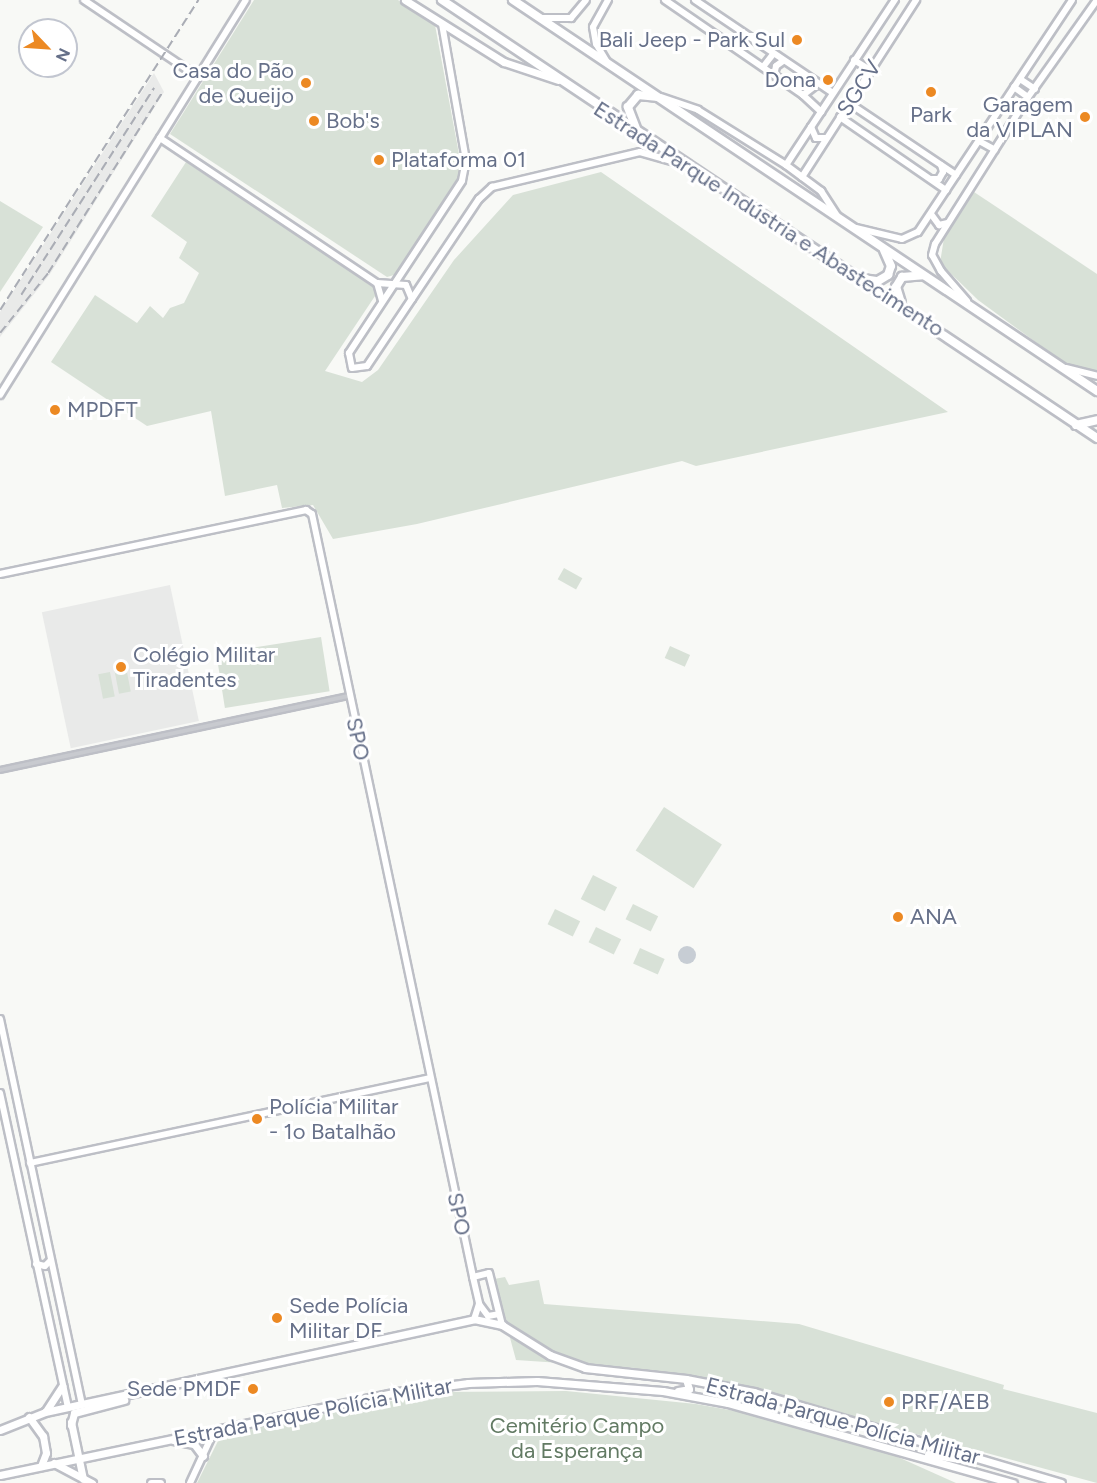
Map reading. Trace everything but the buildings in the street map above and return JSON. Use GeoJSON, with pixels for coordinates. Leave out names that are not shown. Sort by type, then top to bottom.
{"type":"FeatureCollection","features":[{"type":"Feature","properties":{"kind":"highway","name":"Estrada Parque Indústria e Abastecimento"},"geometry":{"type":"LineString","coordinates":[[442,0],[682,164],[904,307],[1097,438]]}},
{"type":"Feature","properties":{"kind":"highway","name":"Estrada Parque Indústria e Abastecimento"},"geometry":{"type":"LineString","coordinates":[[513,0],[1097,391]]}},
{"type":"Feature","properties":{"kind":"highway"},"geometry":{"type":"LineString","coordinates":[[638,133],[629,112],[633,99],[645,95],[661,98]]}},
{"type":"Feature","properties":{"kind":"highway"},"geometry":{"type":"LineString","coordinates":[[859,278],[878,281],[888,275],[890,258],[878,243]]}},
{"type":"Feature","properties":{"kind":"highway"},"geometry":{"type":"LineString","coordinates":[[904,307],[896,297],[902,277],[912,273],[927,276]]}},
{"type":"Feature","properties":{"kind":"highway"},"geometry":{"type":"LineString","coordinates":[[1076,425],[1097,420]]}},
{"type":"Feature","properties":{"kind":"main road"},"geometry":{"type":"LineString","coordinates":[[405,0],[504,62],[558,80]]}},
{"type":"Feature","properties":{"kind":"main road","name":"Estrada Parque Polícia Militar"},"geometry":{"type":"LineString","coordinates":[[0,1430],[45,1412],[474,1319],[502,1325],[550,1354],[585,1368],[686,1379],[754,1392],[1061,1483]]}},
{"type":"Feature","properties":{"kind":"main road"},"geometry":{"type":"LineString","coordinates":[[663,1391],[689,1389],[686,1379]]}},
{"type":"Feature","properties":{"kind":"main road","name":"Estrada Parque Polícia Militar"},"geometry":{"type":"LineString","coordinates":[[0,1475],[398,1392],[468,1383],[545,1381],[663,1391],[728,1403],[1013,1483]]}},
{"type":"Feature","properties":{"kind":"main road"},"geometry":{"type":"LineString","coordinates":[[71,1425],[73,1414],[78,1411],[178,1384]]}},
{"type":"Feature","properties":{"kind":"main road"},"geometry":{"type":"LineString","coordinates":[[45,1412],[57,1400],[62,1386]]}},
{"type":"Feature","properties":{"kind":"main road"},"geometry":{"type":"LineString","coordinates":[[728,1403],[726,1397],[729,1392],[754,1392]]}},
{"type":"Feature","properties":{"kind":"main road"},"geometry":{"type":"LineString","coordinates":[[68,1407],[83,1479]]}},
{"type":"Feature","properties":{"kind":"main road"},"geometry":{"type":"LineString","coordinates":[[29,1417],[43,1436],[46,1453],[41,1466]]}},
{"type":"Feature","properties":{"kind":"main road"},"geometry":{"type":"LineString","coordinates":[[170,1440],[194,1444],[202,1456]]}},
{"type":"Feature","properties":{"kind":"main road"},"geometry":{"type":"LineString","coordinates":[[899,1450],[958,1459],[975,1456]]}},
{"type":"Feature","properties":{"kind":"main road"},"geometry":{"type":"LineString","coordinates":[[54,1463],[92,1483]]}},
{"type":"Feature","properties":{"kind":"main road"},"geometry":{"type":"LineString","coordinates":[[151,1483],[160,1483]]}},
{"type":"Feature","properties":{"kind":"street"},"geometry":{"type":"LineString","coordinates":[[84,0],[198,77]]}},
{"type":"Feature","properties":{"kind":"street"},"geometry":{"type":"LineString","coordinates":[[0,395],[246,0]]}},
{"type":"Feature","properties":{"kind":"street"},"geometry":{"type":"LineString","coordinates":[[538,17],[571,18],[586,0]]}},
{"type":"Feature","properties":{"kind":"street"},"geometry":{"type":"LineString","coordinates":[[607,63],[593,33],[595,22],[608,0]]}},
{"type":"Feature","properties":{"kind":"street"},"geometry":{"type":"LineString","coordinates":[[665,0],[803,95],[821,112]]}},
{"type":"Feature","properties":{"kind":"street"},"geometry":{"type":"LineString","coordinates":[[695,0],[833,93]]}},
{"type":"Feature","properties":{"kind":"street","name":"SGCV"},"geometry":{"type":"LineString","coordinates":[[786,165],[895,0]]}},
{"type":"Feature","properties":{"kind":"street","name":"SGCV"},"geometry":{"type":"LineString","coordinates":[[802,177],[916,0]]}},
{"type":"Feature","properties":{"kind":"street"},"geometry":{"type":"LineString","coordinates":[[853,227],[902,239],[914,236],[931,214],[1072,0]]}},
{"type":"Feature","properties":{"kind":"street"},"geometry":{"type":"LineString","coordinates":[[967,302],[932,255],[948,223],[1028,97],[1097,0]]}},
{"type":"Feature","properties":{"kind":"street"},"geometry":{"type":"LineString","coordinates":[[442,24],[466,160],[462,182],[349,353],[348,363],[357,369],[367,366],[479,199],[492,187],[640,152],[682,164]]}},
{"type":"Feature","properties":{"kind":"street"},"geometry":{"type":"LineString","coordinates":[[763,68],[772,54]]}},
{"type":"Feature","properties":{"kind":"street"},"geometry":{"type":"LineString","coordinates":[[854,60],[870,70]]}},
{"type":"Feature","properties":{"kind":"street"},"geometry":{"type":"LineString","coordinates":[[774,75],[776,66],[783,61]]}},
{"type":"Feature","properties":{"kind":"street"},"geometry":{"type":"LineString","coordinates":[[1020,79],[1035,89]]}},
{"type":"Feature","properties":{"kind":"street"},"geometry":{"type":"LineString","coordinates":[[803,95],[814,86],[814,81]]}},
{"type":"Feature","properties":{"kind":"street"},"geometry":{"type":"LineString","coordinates":[[1014,87],[1028,97]]}},
{"type":"Feature","properties":{"kind":"street"},"geometry":{"type":"LineString","coordinates":[[661,98],[698,110],[786,165],[821,191],[838,217]]}},
{"type":"Feature","properties":{"kind":"street"},"geometry":{"type":"LineString","coordinates":[[849,103],[956,175]]}},
{"type":"Feature","properties":{"kind":"street"},"geometry":{"type":"LineString","coordinates":[[840,117],[946,190]]}},
{"type":"Feature","properties":{"kind":"street"},"geometry":{"type":"LineString","coordinates":[[811,127],[816,138],[826,138]]}},
{"type":"Feature","properties":{"kind":"street"},"geometry":{"type":"LineString","coordinates":[[160,138],[376,283],[382,300]]}},
{"type":"Feature","properties":{"kind":"street"},"geometry":{"type":"LineString","coordinates":[[979,141],[995,150]]}},
{"type":"Feature","properties":{"kind":"street"},"geometry":{"type":"LineString","coordinates":[[931,179],[939,179],[943,172],[941,165]]}},
{"type":"Feature","properties":{"kind":"street"},"geometry":{"type":"LineString","coordinates":[[931,214],[939,225],[948,223]]}},
{"type":"Feature","properties":{"kind":"street"},"geometry":{"type":"LineString","coordinates":[[376,283],[395,282],[406,285],[412,298]]}},
{"type":"Feature","properties":{"kind":"street"},"geometry":{"type":"LineString","coordinates":[[1064,367],[1097,376]]}},
{"type":"Feature","properties":{"kind":"street","name":"SPO"},"geometry":{"type":"LineString","coordinates":[[0,574],[306,510],[312,514],[479,1304]]}},
{"type":"Feature","properties":{"kind":"street"},"geometry":{"type":"LineString","coordinates":[[0,770],[349,696]]}},
{"type":"Feature","properties":{"kind":"street"},"geometry":{"type":"LineString","coordinates":[[0,1019],[82,1404]]}},
{"type":"Feature","properties":{"kind":"street"},"geometry":{"type":"LineString","coordinates":[[30,1163],[430,1078]]}},
{"type":"Feature","properties":{"kind":"street"},"geometry":{"type":"LineString","coordinates":[[16,1094],[8,1090],[0,1094],[68,1407]]}},
{"type":"Feature","properties":{"kind":"street"},"geometry":{"type":"LineString","coordinates":[[24,1208],[39,1204]]}},
{"type":"Feature","properties":{"kind":"street"},"geometry":{"type":"LineString","coordinates":[[36,1264],[45,1266],[51,1260]]}},
{"type":"Feature","properties":{"kind":"street"},"geometry":{"type":"LineString","coordinates":[[473,1277],[489,1274],[502,1325]]}},
{"type":"Feature","properties":{"kind":"street"},"geometry":{"type":"LineString","coordinates":[[479,1304],[488,1316],[499,1314]]}},
{"type":"Feature","properties":{"kind":"street"},"geometry":{"type":"LineString","coordinates":[[474,1319],[479,1304]]}},
{"type":"Feature","properties":{"kind":"street"},"geometry":{"type":"LineString","coordinates":[[190,1483],[214,1431]]}},
{"type":"Feature","properties":{"kind":"shaded area"},"geometry":{"type":"Polygon","coordinates":[[[154,73],[164,92],[50,274],[0,337],[0,312],[154,73]]]}},
{"type":"Feature","properties":{"kind":"shaded area","name":"Colégio Militar Tiradentes"},"geometry":{"type":"Polygon","coordinates":[[[170,585],[199,721],[71,748],[42,612],[170,585]]]}},
{"type":"Feature","properties":{"kind":"shaded area"},"geometry":{"type":"Polygon","coordinates":[[[687,946],[693,949],[696,955],[693,961],[687,964],[681,961],[678,955],[681,949],[687,946]]]}},
{"type":"Feature","properties":{"kind":"green space"},"geometry":{"type":"Polygon","coordinates":[[[254,0],[398,0],[435,25],[461,165],[459,177],[394,275],[387,277],[170,134],[254,0]]]}},
{"type":"Feature","properties":{"kind":"green space"},"geometry":{"type":"Polygon","coordinates":[[[186,162],[379,290],[325,371],[362,382],[378,370],[454,260],[513,195],[601,172],[948,412],[696,466],[682,461],[417,524],[333,539],[313,505],[282,508],[277,485],[225,496],[211,411],[147,426],[51,362],[95,295],[137,323],[150,306],[163,318],[170,308],[184,303],[199,273],[179,258],[187,242],[151,216],[186,162]]]}},
{"type":"Feature","properties":{"kind":"green space"},"geometry":{"type":"Polygon","coordinates":[[[974,192],[1097,274],[1097,374],[1067,365],[978,300],[940,263],[944,238],[974,192]]]}},
{"type":"Feature","properties":{"kind":"green space"},"geometry":{"type":"Polygon","coordinates":[[[0,201],[43,227],[0,292],[0,201]]]}},
{"type":"Feature","properties":{"kind":"green space"},"geometry":{"type":"Polygon","coordinates":[[[564,568],[582,578],[576,590],[558,579],[564,568]]]}},
{"type":"Feature","properties":{"kind":"green space"},"geometry":{"type":"Polygon","coordinates":[[[321,637],[330,691],[225,708],[216,654],[321,637]]]}},
{"type":"Feature","properties":{"kind":"green space"},"geometry":{"type":"Polygon","coordinates":[[[670,646],[690,655],[685,667],[665,658],[670,646]]]}},
{"type":"Feature","properties":{"kind":"green space"},"geometry":{"type":"Polygon","coordinates":[[[126,667],[131,692],[119,694],[114,669],[126,667]]]}},
{"type":"Feature","properties":{"kind":"green space"},"geometry":{"type":"Polygon","coordinates":[[[110,672],[115,697],[103,699],[98,674],[110,672]]]}},
{"type":"Feature","properties":{"kind":"green space"},"geometry":{"type":"Polygon","coordinates":[[[664,807],[722,845],[694,888],[636,851],[664,807]]]}},
{"type":"Feature","properties":{"kind":"green space"},"geometry":{"type":"Polygon","coordinates":[[[593,875],[617,887],[605,911],[581,899],[593,875]]]}},
{"type":"Feature","properties":{"kind":"green space"},"geometry":{"type":"Polygon","coordinates":[[[633,904],[658,916],[651,932],[626,919],[633,904]]]}},
{"type":"Feature","properties":{"kind":"green space"},"geometry":{"type":"Polygon","coordinates":[[[555,909],[580,921],[573,937],[548,924],[555,909]]]}},
{"type":"Feature","properties":{"kind":"green space"},"geometry":{"type":"Polygon","coordinates":[[[596,927],[621,939],[614,955],[589,942],[596,927]]]}},
{"type":"Feature","properties":{"kind":"green space"},"geometry":{"type":"Polygon","coordinates":[[[640,948],[665,959],[658,975],[633,964],[640,948]]]}},
{"type":"Feature","properties":{"kind":"green space"},"geometry":{"type":"Polygon","coordinates":[[[505,1277],[509,1285],[539,1280],[544,1304],[799,1324],[1004,1385],[1003,1389],[1097,1413],[1097,1483],[772,1395],[635,1368],[516,1360],[494,1279],[505,1277]]]}},
{"type":"Feature","properties":{"kind":"green space","name":"Cemitério Campo da Esperança"},"geometry":{"type":"Polygon","coordinates":[[[566,1391],[696,1404],[763,1416],[880,1449],[956,1483],[197,1483],[222,1433],[439,1392],[566,1391]]]}},
{"type":"Feature","properties":{"kind":"railway"},"geometry":{"type":"LineString","coordinates":[[0,310],[198,0]]}},
{"type":"Feature","properties":{"kind":"railway"},"geometry":{"type":"LineString","coordinates":[[21,295],[154,88]]}},
{"type":"Feature","properties":{"kind":"railway"},"geometry":{"type":"LineString","coordinates":[[0,333],[48,273],[162,93]]}},
{"type":"Feature","properties":{"kind":"place","name":"Bali Jeep - Park Sul"},"geometry":{"type":"Point","coordinates":[797,40]}},
{"type":"Feature","properties":{"kind":"place","name":"Dona"},"geometry":{"type":"Point","coordinates":[828,80]}},
{"type":"Feature","properties":{"kind":"place","name":"Casa do Pão de Queijo"},"geometry":{"type":"Point","coordinates":[306,83]}},
{"type":"Feature","properties":{"kind":"place","name":"Park"},"geometry":{"type":"Point","coordinates":[931,92]}},
{"type":"Feature","properties":{"kind":"place","name":"Garagem da VIPLAN"},"geometry":{"type":"Point","coordinates":[1085,117]}},
{"type":"Feature","properties":{"kind":"place","name":"Bob's"},"geometry":{"type":"Point","coordinates":[314,121]}},
{"type":"Feature","properties":{"kind":"place","name":"Plataforma 01"},"geometry":{"type":"Point","coordinates":[379,160]}},
{"type":"Feature","properties":{"kind":"place","name":"MPDFT"},"geometry":{"type":"Point","coordinates":[55,410]}},
{"type":"Feature","properties":{"kind":"place","name":"Colégio Militar Tiradentes"},"geometry":{"type":"Point","coordinates":[121,667]}},
{"type":"Feature","properties":{"kind":"place","name":"ANA"},"geometry":{"type":"Point","coordinates":[898,917]}},
{"type":"Feature","properties":{"kind":"place","name":"Polícia Militar - 1o Batalhão"},"geometry":{"type":"Point","coordinates":[257,1119]}},
{"type":"Feature","properties":{"kind":"place","name":"Sede Polícia Militar DF"},"geometry":{"type":"Point","coordinates":[277,1318]}},
{"type":"Feature","properties":{"kind":"place","name":"Sede PMDF"},"geometry":{"type":"Point","coordinates":[253,1389]}},
{"type":"Feature","properties":{"kind":"place","name":"PRF/AEB"},"geometry":{"type":"Point","coordinates":[889,1402]}}]}
